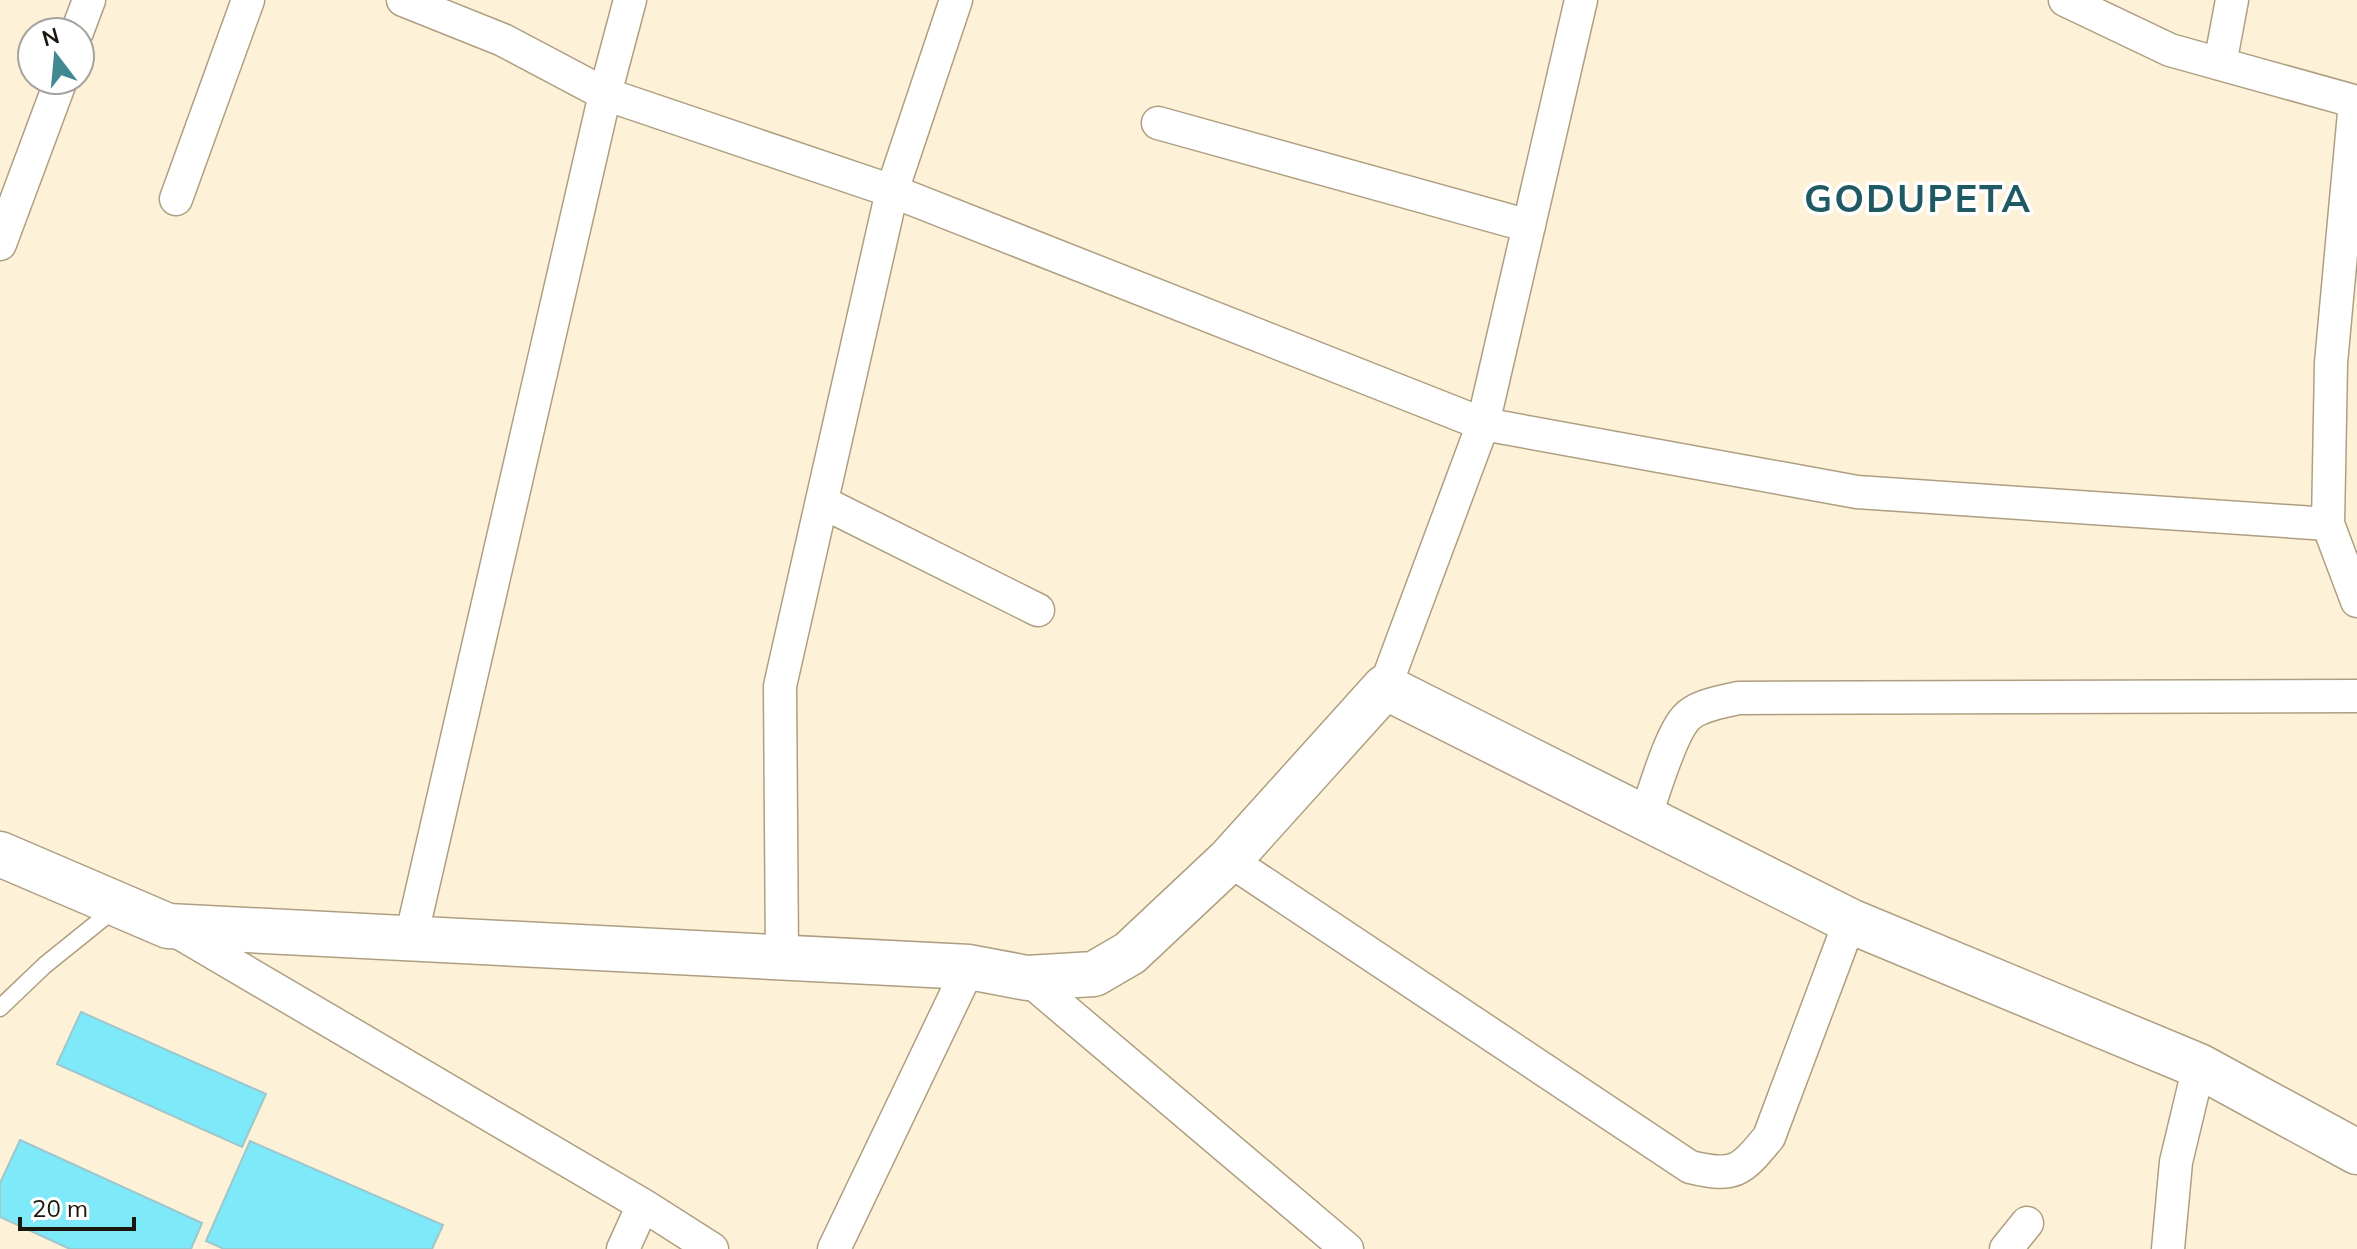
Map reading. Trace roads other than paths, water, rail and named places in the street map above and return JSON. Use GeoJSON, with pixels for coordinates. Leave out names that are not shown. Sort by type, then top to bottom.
{"type":"FeatureCollection","features":[{"type":"Feature","properties":{"kind":"street"},"geometry":{"type":"LineString","coordinates":[[176,199],[248,0]]}},
{"type":"Feature","properties":{"kind":"street"},"geometry":{"type":"LineString","coordinates":[[403,0],[503,40],[605,94],[892,191],[1483,424],[1857,492],[2328,524]]}},
{"type":"Feature","properties":{"kind":"street"},"geometry":{"type":"LineString","coordinates":[[411,938],[605,94],[630,0]]}},
{"type":"Feature","properties":{"kind":"street"},"geometry":{"type":"LineString","coordinates":[[782,958],[780,686],[892,191],[956,0]]}},
{"type":"Feature","properties":{"kind":"street"},"geometry":{"type":"LineString","coordinates":[[168,926],[969,967],[1027,978],[1094,974],[1130,953],[1229,860],[1385,687],[1483,424],[1581,0]]}},
{"type":"Feature","properties":{"kind":"street"},"geometry":{"type":"LineString","coordinates":[[2065,0],[2170,50],[2356,102],[2331,363],[2328,524],[2357,599]]}},
{"type":"Feature","properties":{"kind":"street"},"geometry":{"type":"LineString","coordinates":[[2220,64],[2232,0]]}},
{"type":"Feature","properties":{"kind":"street"},"geometry":{"type":"LineString","coordinates":[[0,244],[55,96]]}},
{"type":"Feature","properties":{"kind":"street"},"geometry":{"type":"LineString","coordinates":[[1158,123],[1529,226]]}},
{"type":"Feature","properties":{"kind":"street"},"geometry":{"type":"LineString","coordinates":[[822,502],[1038,610]]}},
{"type":"Feature","properties":{"kind":"street"},"geometry":{"type":"LineString","coordinates":[[1385,687],[1850,921],[2199,1066],[2357,1152]]}},
{"type":"Feature","properties":{"kind":"street"},"geometry":{"type":"LineString","coordinates":[[1645,817],[1676,734],[1686,717],[1700,709],[1738,698],[2357,696]]}},
{"type":"Feature","properties":{"kind":"street"},"geometry":{"type":"LineString","coordinates":[[0,854],[168,926],[643,1205],[712,1249]]}},
{"type":"Feature","properties":{"kind":"street"},"geometry":{"type":"LineString","coordinates":[[1229,860],[1690,1167],[1720,1174],[1747,1163],[1769,1137],[1850,921]]}},
{"type":"Feature","properties":{"kind":"street"},"geometry":{"type":"LineString","coordinates":[[834,1249],[969,967]]}},
{"type":"Feature","properties":{"kind":"street"},"geometry":{"type":"LineString","coordinates":[[1027,978],[1347,1249]]}},
{"type":"Feature","properties":{"kind":"street"},"geometry":{"type":"LineString","coordinates":[[2168,1249],[2176,1162],[2199,1066]]}},
{"type":"Feature","properties":{"kind":"street"},"geometry":{"type":"LineString","coordinates":[[623,1249],[643,1205]]}},
{"type":"Feature","properties":{"kind":"street"},"geometry":{"type":"LineString","coordinates":[[2006,1249],[2027,1223]]}},
{"type":"Feature","properties":{"kind":"lane"},"geometry":{"type":"LineString","coordinates":[[0,1008],[45,965],[120,905]]}},
{"type":"Feature","properties":{"kind":"district","name":"GODUPETA"},"geometry":{"type":"Point","coordinates":[1918,199]}}]}
